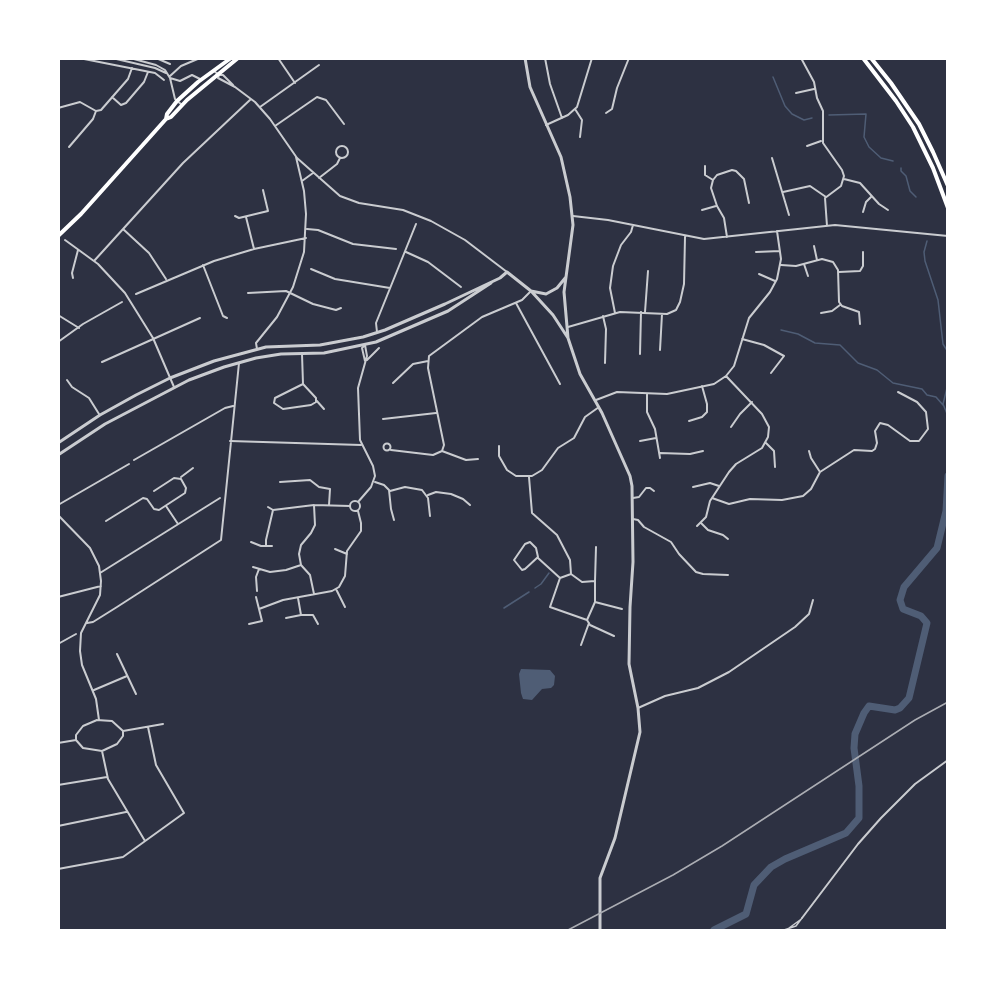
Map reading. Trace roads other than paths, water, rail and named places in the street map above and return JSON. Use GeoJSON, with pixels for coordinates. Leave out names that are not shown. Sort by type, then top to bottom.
{"type":"FeatureCollection","features":[{"type":"Feature","properties":{"kind":"highway"},"geometry":{"type":"LineString","coordinates":[[166,119],[177,101],[199,80],[231,58]]}},
{"type":"Feature","properties":{"kind":"highway"},"geometry":{"type":"LineString","coordinates":[[58,236],[81,214],[166,119],[238,58]]}},
{"type":"Feature","properties":{"kind":"highway"},"geometry":{"type":"LineString","coordinates":[[863,58],[913,127],[933,168],[948,208]]}},
{"type":"Feature","properties":{"kind":"highway"},"geometry":{"type":"LineString","coordinates":[[871,58],[891,82],[919,124],[948,186]]}},
{"type":"Feature","properties":{"kind":"street"},"geometry":{"type":"LineString","coordinates":[[79,58],[148,72],[159,75],[164,80]]}},
{"type":"Feature","properties":{"kind":"street"},"geometry":{"type":"LineString","coordinates":[[112,58],[152,67],[178,81],[190,75],[199,80],[198,92]]}},
{"type":"Feature","properties":{"kind":"street"},"geometry":{"type":"LineString","coordinates":[[130,58],[156,64],[165,70],[177,101],[182,105]]}},
{"type":"Feature","properties":{"kind":"street"},"geometry":{"type":"LineString","coordinates":[[156,58],[170,64]]}},
{"type":"Feature","properties":{"kind":"street"},"geometry":{"type":"LineString","coordinates":[[169,76],[179,68],[200,58]]}},
{"type":"Feature","properties":{"kind":"street"},"geometry":{"type":"LineString","coordinates":[[278,58],[295,82]]}},
{"type":"Feature","properties":{"kind":"street"},"geometry":{"type":"LineString","coordinates":[[525,58],[530,87],[565,169],[572,216],[564,292],[568,338]]}},
{"type":"Feature","properties":{"kind":"street"},"geometry":{"type":"LineString","coordinates":[[544,58],[562,118]]}},
{"type":"Feature","properties":{"kind":"street"},"geometry":{"type":"LineString","coordinates":[[546,125],[575,110],[580,102],[592,58]]}},
{"type":"Feature","properties":{"kind":"street"},"geometry":{"type":"LineString","coordinates":[[606,113],[612,109],[617,88],[629,58]]}},
{"type":"Feature","properties":{"kind":"street"},"geometry":{"type":"LineString","coordinates":[[801,58],[815,88],[823,113],[822,140],[842,170],[844,179],[842,186],[826,197],[824,204],[827,226]]}},
{"type":"Feature","properties":{"kind":"street"},"geometry":{"type":"LineString","coordinates":[[260,107],[319,65]]}},
{"type":"Feature","properties":{"kind":"street"},"geometry":{"type":"LineString","coordinates":[[58,108],[80,102],[96,111],[101,110],[128,79],[132,68]]}},
{"type":"Feature","properties":{"kind":"street"},"geometry":{"type":"LineString","coordinates":[[214,71],[219,75],[218,78],[260,107],[296,156],[313,173],[346,199],[403,210],[437,224],[474,246],[531,291],[554,315],[568,338],[580,374],[600,407],[631,479],[633,519],[629,664],[638,708],[640,732],[615,838],[600,878],[600,930]]}},
{"type":"Feature","properties":{"kind":"street"},"geometry":{"type":"LineString","coordinates":[[112,97],[121,105],[126,103],[144,82],[148,72]]}},
{"type":"Feature","properties":{"kind":"street"},"geometry":{"type":"LineString","coordinates":[[796,93],[815,88]]}},
{"type":"Feature","properties":{"kind":"street"},"geometry":{"type":"LineString","coordinates":[[275,126],[317,97],[326,100],[344,124]]}},
{"type":"Feature","properties":{"kind":"street"},"geometry":{"type":"LineString","coordinates":[[94,261],[183,163],[251,99]]}},
{"type":"Feature","properties":{"kind":"street"},"geometry":{"type":"LineString","coordinates":[[575,110],[582,120],[580,137]]}},
{"type":"Feature","properties":{"kind":"street"},"geometry":{"type":"LineString","coordinates":[[69,147],[93,118],[96,111]]}},
{"type":"Feature","properties":{"kind":"street"},"geometry":{"type":"LineString","coordinates":[[807,146],[822,140]]}},
{"type":"Feature","properties":{"kind":"street"},"geometry":{"type":"LineString","coordinates":[[340,146],[344,147],[348,153],[346,157],[340,158],[336,154],[340,146]]}},
{"type":"Feature","properties":{"kind":"street"},"geometry":{"type":"LineString","coordinates":[[257,349],[256,343],[277,317],[301,265],[307,229],[302,181],[296,156]]}},
{"type":"Feature","properties":{"kind":"street"},"geometry":{"type":"LineString","coordinates":[[319,178],[337,164],[340,158]]}},
{"type":"Feature","properties":{"kind":"street"},"geometry":{"type":"LineString","coordinates":[[772,158],[789,214]]}},
{"type":"Feature","properties":{"kind":"street"},"geometry":{"type":"LineString","coordinates":[[705,166],[705,175],[712,180]]}},
{"type":"Feature","properties":{"kind":"street"},"geometry":{"type":"LineString","coordinates":[[727,237],[724,218],[711,188],[712,180],[717,175],[732,170],[736,171],[744,178],[749,203]]}},
{"type":"Feature","properties":{"kind":"street"},"geometry":{"type":"LineString","coordinates":[[302,181],[313,173]]}},
{"type":"Feature","properties":{"kind":"street"},"geometry":{"type":"LineString","coordinates":[[844,179],[860,183],[888,210]]}},
{"type":"Feature","properties":{"kind":"street"},"geometry":{"type":"LineString","coordinates":[[783,192],[810,186],[826,197]]}},
{"type":"Feature","properties":{"kind":"street"},"geometry":{"type":"LineString","coordinates":[[235,216],[268,211],[263,190]]}},
{"type":"Feature","properties":{"kind":"street"},"geometry":{"type":"LineString","coordinates":[[863,212],[866,202],[872,196]]}},
{"type":"Feature","properties":{"kind":"street"},"geometry":{"type":"LineString","coordinates":[[702,210],[717,206]]}},
{"type":"Feature","properties":{"kind":"street"},"geometry":{"type":"LineString","coordinates":[[246,216],[254,249]]}},
{"type":"Feature","properties":{"kind":"street"},"geometry":{"type":"LineString","coordinates":[[572,216],[711,239],[827,226],[947,237]]}},
{"type":"Feature","properties":{"kind":"street"},"geometry":{"type":"LineString","coordinates":[[380,341],[376,322],[416,224]]}},
{"type":"Feature","properties":{"kind":"street"},"geometry":{"type":"LineString","coordinates":[[615,313],[610,288],[613,266],[621,245],[631,232],[633,225]]}},
{"type":"Feature","properties":{"kind":"street"},"geometry":{"type":"LineString","coordinates":[[307,229],[318,230],[348,242],[396,249]]}},
{"type":"Feature","properties":{"kind":"street"},"geometry":{"type":"LineString","coordinates":[[123,230],[149,253],[167,279]]}},
{"type":"Feature","properties":{"kind":"street"},"geometry":{"type":"LineString","coordinates":[[596,400],[617,392],[667,394],[718,382],[726,376],[734,366],[751,316],[776,282],[781,265],[777,231]]}},
{"type":"Feature","properties":{"kind":"street"},"geometry":{"type":"LineString","coordinates":[[568,327],[615,313],[674,312],[680,303],[684,284],[685,236]]}},
{"type":"Feature","properties":{"kind":"street"},"geometry":{"type":"LineString","coordinates":[[136,294],[203,265],[254,249],[306,238]]}},
{"type":"Feature","properties":{"kind":"street"},"geometry":{"type":"LineString","coordinates":[[65,240],[94,261],[125,293],[153,338],[174,387]]}},
{"type":"Feature","properties":{"kind":"street"},"geometry":{"type":"LineString","coordinates":[[814,246],[817,260]]}},
{"type":"Feature","properties":{"kind":"street"},"geometry":{"type":"LineString","coordinates":[[73,278],[72,273],[78,250]]}},
{"type":"Feature","properties":{"kind":"street"},"geometry":{"type":"LineString","coordinates":[[756,252],[780,251]]}},
{"type":"Feature","properties":{"kind":"street"},"geometry":{"type":"LineString","coordinates":[[405,252],[428,262],[461,287]]}},
{"type":"Feature","properties":{"kind":"street"},"geometry":{"type":"LineString","coordinates":[[838,272],[862,270],[863,252]]}},
{"type":"Feature","properties":{"kind":"street"},"geometry":{"type":"LineString","coordinates":[[781,265],[796,266],[817,260],[830,260],[837,266],[840,305]]}},
{"type":"Feature","properties":{"kind":"street"},"geometry":{"type":"LineString","coordinates":[[804,264],[808,276]]}},
{"type":"Feature","properties":{"kind":"street"},"geometry":{"type":"LineString","coordinates":[[203,265],[223,316],[227,318]]}},
{"type":"Feature","properties":{"kind":"street"},"geometry":{"type":"LineString","coordinates":[[311,269],[335,279],[390,288]]}},
{"type":"Feature","properties":{"kind":"street"},"geometry":{"type":"LineString","coordinates":[[640,354],[648,271]]}},
{"type":"Feature","properties":{"kind":"street"},"geometry":{"type":"LineString","coordinates":[[58,443],[100,415],[170,378],[214,361],[257,349],[320,345],[363,337],[440,306],[493,282],[507,272]]}},
{"type":"Feature","properties":{"kind":"street"},"geometry":{"type":"LineString","coordinates":[[759,274],[776,282]]}},
{"type":"Feature","properties":{"kind":"street"},"geometry":{"type":"LineString","coordinates":[[391,450],[434,455],[442,451],[444,445],[436,413],[428,361],[433,351],[482,317],[516,303],[531,291],[546,294],[557,288],[566,277]]}},
{"type":"Feature","properties":{"kind":"street"},"geometry":{"type":"LineString","coordinates":[[58,455],[105,424],[174,387],[239,362],[273,355],[320,354],[380,341],[465,302],[493,282]]}},
{"type":"Feature","properties":{"kind":"street"},"geometry":{"type":"LineString","coordinates":[[557,288],[564,292]]}},
{"type":"Feature","properties":{"kind":"street"},"geometry":{"type":"LineString","coordinates":[[248,293],[286,291],[313,304],[336,310],[340,308]]}},
{"type":"Feature","properties":{"kind":"street"},"geometry":{"type":"LineString","coordinates":[[543,303],[546,294]]}},
{"type":"Feature","properties":{"kind":"street"},"geometry":{"type":"LineString","coordinates":[[58,342],[122,302]]}},
{"type":"Feature","properties":{"kind":"street"},"geometry":{"type":"LineString","coordinates":[[516,303],[560,384]]}},
{"type":"Feature","properties":{"kind":"street"},"geometry":{"type":"LineString","coordinates":[[821,313],[832,311],[840,305]]}},
{"type":"Feature","properties":{"kind":"street"},"geometry":{"type":"LineString","coordinates":[[840,305],[857,310],[860,314],[860,324]]}},
{"type":"Feature","properties":{"kind":"street"},"geometry":{"type":"LineString","coordinates":[[440,306],[443,313]]}},
{"type":"Feature","properties":{"kind":"street"},"geometry":{"type":"LineString","coordinates":[[554,315],[560,314],[565,309]]}},
{"type":"Feature","properties":{"kind":"street"},"geometry":{"type":"LineString","coordinates":[[660,350],[662,313]]}},
{"type":"Feature","properties":{"kind":"street"},"geometry":{"type":"LineString","coordinates":[[58,315],[79,328]]}},
{"type":"Feature","properties":{"kind":"street"},"geometry":{"type":"LineString","coordinates":[[603,316],[606,329],[605,363]]}},
{"type":"Feature","properties":{"kind":"street"},"geometry":{"type":"LineString","coordinates":[[102,362],[200,318]]}},
{"type":"Feature","properties":{"kind":"street"},"geometry":{"type":"LineString","coordinates":[[268,507],[273,510],[314,505],[350,506],[353,502],[358,502],[374,481],[373,466],[361,445],[358,388],[367,356],[363,337]]}},
{"type":"Feature","properties":{"kind":"street"},"geometry":{"type":"LineString","coordinates":[[742,339],[764,345],[784,356],[771,373]]}},
{"type":"Feature","properties":{"kind":"street"},"geometry":{"type":"LineString","coordinates":[[320,345],[320,354]]}},
{"type":"Feature","properties":{"kind":"street"},"geometry":{"type":"LineString","coordinates":[[365,362],[379,348]]}},
{"type":"Feature","properties":{"kind":"street"},"geometry":{"type":"LineString","coordinates":[[87,623],[93,622],[219,542],[223,530],[233,406],[242,354]]}},
{"type":"Feature","properties":{"kind":"street"},"geometry":{"type":"LineString","coordinates":[[302,354],[303,384],[324,409]]}},
{"type":"Feature","properties":{"kind":"street"},"geometry":{"type":"LineString","coordinates":[[393,383],[413,364],[428,361]]}},
{"type":"Feature","properties":{"kind":"street"},"geometry":{"type":"LineString","coordinates":[[697,526],[706,517],[712,498],[733,468],[762,448],[769,433],[768,424],[752,402],[726,376]]}},
{"type":"Feature","properties":{"kind":"street"},"geometry":{"type":"LineString","coordinates":[[67,380],[72,387],[89,398],[105,424]]}},
{"type":"Feature","properties":{"kind":"street"},"geometry":{"type":"LineString","coordinates":[[303,384],[276,397],[274,403],[283,408],[311,405],[316,400]]}},
{"type":"Feature","properties":{"kind":"street"},"geometry":{"type":"LineString","coordinates":[[689,421],[702,417],[707,412],[708,406],[702,386]]}},
{"type":"Feature","properties":{"kind":"street"},"geometry":{"type":"LineString","coordinates":[[712,498],[729,504],[753,499],[799,498],[810,490],[820,472],[856,450],[873,450],[877,445],[875,431],[879,423],[888,425],[910,441],[920,441],[928,429],[926,412],[917,402],[898,392]]}},
{"type":"Feature","properties":{"kind":"street"},"geometry":{"type":"LineString","coordinates":[[647,394],[647,412],[660,455],[703,451]]}},
{"type":"Feature","properties":{"kind":"street"},"geometry":{"type":"LineString","coordinates":[[731,427],[752,402]]}},
{"type":"Feature","properties":{"kind":"street"},"geometry":{"type":"LineString","coordinates":[[135,460],[225,408],[233,406]]}},
{"type":"Feature","properties":{"kind":"street"},"geometry":{"type":"LineString","coordinates":[[499,446],[499,456],[505,467],[516,476],[529,477],[539,473],[558,448],[574,438],[583,419],[600,407]]}},
{"type":"Feature","properties":{"kind":"street"},"geometry":{"type":"LineString","coordinates":[[383,419],[436,413]]}},
{"type":"Feature","properties":{"kind":"street"},"geometry":{"type":"LineString","coordinates":[[640,441],[656,438]]}},
{"type":"Feature","properties":{"kind":"street"},"geometry":{"type":"LineString","coordinates":[[230,441],[361,445]]}},
{"type":"Feature","properties":{"kind":"street"},"geometry":{"type":"LineString","coordinates":[[766,443],[774,451],[775,466]]}},
{"type":"Feature","properties":{"kind":"street"},"geometry":{"type":"LineString","coordinates":[[442,451],[466,460],[478,459]]}},
{"type":"Feature","properties":{"kind":"street"},"geometry":{"type":"LineString","coordinates":[[809,451],[809,459],[820,472]]}},
{"type":"Feature","properties":{"kind":"street"},"geometry":{"type":"LineString","coordinates":[[58,505],[129,464]]}},
{"type":"Feature","properties":{"kind":"street"},"geometry":{"type":"LineString","coordinates":[[181,479],[182,475],[193,468]]}},
{"type":"Feature","properties":{"kind":"street"},"geometry":{"type":"LineString","coordinates":[[106,520],[143,498],[147,499],[155,510],[166,506],[185,493],[186,488],[181,479],[176,477],[154,491]]}},
{"type":"Feature","properties":{"kind":"street"},"geometry":{"type":"LineString","coordinates":[[529,477],[532,513],[557,535],[570,560],[571,574],[582,582],[595,581]]}},
{"type":"Feature","properties":{"kind":"street"},"geometry":{"type":"LineString","coordinates":[[280,482],[310,480],[319,487],[330,489]]}},
{"type":"Feature","properties":{"kind":"street"},"geometry":{"type":"LineString","coordinates":[[374,481],[386,486],[390,491],[394,520]]}},
{"type":"Feature","properties":{"kind":"street"},"geometry":{"type":"LineString","coordinates":[[693,487],[710,483],[720,486]]}},
{"type":"Feature","properties":{"kind":"street"},"geometry":{"type":"LineString","coordinates":[[329,505],[331,485]]}},
{"type":"Feature","properties":{"kind":"street"},"geometry":{"type":"LineString","coordinates":[[390,491],[402,488],[419,489],[427,496],[429,516]]}},
{"type":"Feature","properties":{"kind":"street"},"geometry":{"type":"LineString","coordinates":[[633,498],[639,497],[646,488],[654,491]]}},
{"type":"Feature","properties":{"kind":"street"},"geometry":{"type":"LineString","coordinates":[[427,496],[436,492],[451,494],[464,499],[470,505]]}},
{"type":"Feature","properties":{"kind":"street"},"geometry":{"type":"LineString","coordinates":[[100,573],[220,498]]}},
{"type":"Feature","properties":{"kind":"street"},"geometry":{"type":"LineString","coordinates":[[259,609],[283,600],[336,589],[344,579],[346,554],[361,531],[358,511],[361,507],[358,502]]}},
{"type":"Feature","properties":{"kind":"street"},"geometry":{"type":"LineString","coordinates":[[314,505],[315,525],[299,550],[301,565],[310,575],[314,594]]}},
{"type":"Feature","properties":{"kind":"street"},"geometry":{"type":"LineString","coordinates":[[166,506],[178,524]]}},
{"type":"Feature","properties":{"kind":"street"},"geometry":{"type":"LineString","coordinates":[[350,506],[352,510],[358,511]]}},
{"type":"Feature","properties":{"kind":"street"},"geometry":{"type":"LineString","coordinates":[[266,546],[273,510]]}},
{"type":"Feature","properties":{"kind":"street"},"geometry":{"type":"LineString","coordinates":[[58,514],[90,548],[96,558],[100,573],[101,586],[98,601],[81,633],[81,658],[99,720]]}},
{"type":"Feature","properties":{"kind":"street"},"geometry":{"type":"LineString","coordinates":[[114,516],[116,520]]}},
{"type":"Feature","properties":{"kind":"street"},"geometry":{"type":"LineString","coordinates":[[633,519],[672,542],[679,554],[696,572],[728,575]]}},
{"type":"Feature","properties":{"kind":"street"},"geometry":{"type":"LineString","coordinates":[[701,523],[708,530],[728,539]]}},
{"type":"Feature","properties":{"kind":"street"},"geometry":{"type":"LineString","coordinates":[[251,542],[261,546],[272,546]]}},
{"type":"Feature","properties":{"kind":"street"},"geometry":{"type":"LineString","coordinates":[[537,558],[524,570],[520,569],[514,560],[525,544],[530,542],[536,548],[537,558],[560,579]]}},
{"type":"Feature","properties":{"kind":"street"},"geometry":{"type":"LineString","coordinates":[[581,645],[595,602],[596,547]]}},
{"type":"Feature","properties":{"kind":"street"},"geometry":{"type":"LineString","coordinates":[[335,549],[346,554]]}},
{"type":"Feature","properties":{"kind":"street"},"geometry":{"type":"LineString","coordinates":[[253,567],[270,572],[301,565]]}},
{"type":"Feature","properties":{"kind":"street"},"geometry":{"type":"LineString","coordinates":[[257,591],[256,577],[259,569]]}},
{"type":"Feature","properties":{"kind":"street"},"geometry":{"type":"LineString","coordinates":[[571,574],[560,579],[550,607],[588,622],[614,636]]}},
{"type":"Feature","properties":{"kind":"street"},"geometry":{"type":"LineString","coordinates":[[58,597],[101,586]]}},
{"type":"Feature","properties":{"kind":"street"},"geometry":{"type":"LineString","coordinates":[[336,589],[345,607]]}},
{"type":"Feature","properties":{"kind":"street"},"geometry":{"type":"LineString","coordinates":[[249,624],[262,621],[256,597]]}},
{"type":"Feature","properties":{"kind":"street"},"geometry":{"type":"LineString","coordinates":[[298,598],[301,615]]}},
{"type":"Feature","properties":{"kind":"street"},"geometry":{"type":"LineString","coordinates":[[638,708],[665,696],[698,688],[729,672],[800,622],[809,614],[813,600]]}},
{"type":"Feature","properties":{"kind":"street"},"geometry":{"type":"LineString","coordinates":[[595,602],[622,609]]}},
{"type":"Feature","properties":{"kind":"street"},"geometry":{"type":"LineString","coordinates":[[286,618],[313,615],[318,624]]}},
{"type":"Feature","properties":{"kind":"street"},"geometry":{"type":"LineString","coordinates":[[58,644],[76,634]]}},
{"type":"Feature","properties":{"kind":"street"},"geometry":{"type":"LineString","coordinates":[[117,654],[136,694]]}},
{"type":"Feature","properties":{"kind":"street"},"geometry":{"type":"LineString","coordinates":[[92,690],[127,676]]}},
{"type":"Feature","properties":{"kind":"street"},"geometry":{"type":"LineString","coordinates":[[99,720],[112,721],[123,731],[117,744],[102,751],[83,748],[76,740],[76,735],[83,726],[99,720]]}},
{"type":"Feature","properties":{"kind":"street"},"geometry":{"type":"LineString","coordinates":[[123,731],[163,724]]}},
{"type":"Feature","properties":{"kind":"street"},"geometry":{"type":"LineString","coordinates":[[58,869],[119,858],[184,813],[156,765],[148,727]]}},
{"type":"Feature","properties":{"kind":"street"},"geometry":{"type":"LineString","coordinates":[[58,743],[76,740]]}},
{"type":"Feature","properties":{"kind":"street"},"geometry":{"type":"LineString","coordinates":[[102,751],[107,777],[145,842]]}},
{"type":"Feature","properties":{"kind":"street"},"geometry":{"type":"LineString","coordinates":[[802,918],[858,844],[881,818],[915,784],[948,760]]}},
{"type":"Feature","properties":{"kind":"street"},"geometry":{"type":"LineString","coordinates":[[58,785],[107,777]]}},
{"type":"Feature","properties":{"kind":"street"},"geometry":{"type":"LineString","coordinates":[[58,826],[128,812]]}},
{"type":"Feature","properties":{"kind":"lane"},"geometry":{"type":"LineString","coordinates":[[784,930],[796,926],[802,918]]}},
{"type":"Feature","properties":{"kind":"water"},"geometry":{"type":"Polygon","coordinates":[[[521,669],[550,670],[555,676],[554,685],[551,688],[542,689],[532,700],[523,699],[519,674],[521,669]]]}},
{"type":"Feature","properties":{"kind":"waterway"},"geometry":{"type":"LineString","coordinates":[[773,77],[785,106],[792,114],[804,120],[812,118]]}},
{"type":"Feature","properties":{"kind":"waterway"},"geometry":{"type":"LineString","coordinates":[[829,115],[866,114],[864,137],[869,147],[881,158],[893,161]]}},
{"type":"Feature","properties":{"kind":"waterway"},"geometry":{"type":"LineString","coordinates":[[901,168],[910,191],[916,197]]}},
{"type":"Feature","properties":{"kind":"waterway"},"geometry":{"type":"LineString","coordinates":[[927,241],[924,252],[925,261],[938,300],[943,344],[948,352]]}},
{"type":"Feature","properties":{"kind":"waterway"},"geometry":{"type":"LineString","coordinates":[[781,330],[798,334],[815,343],[840,345],[858,363],[877,370],[893,383],[922,389],[927,395],[936,397],[943,405]]}},
{"type":"Feature","properties":{"kind":"waterway"},"geometry":{"type":"LineString","coordinates":[[948,384],[943,404],[948,416]]}},
{"type":"Feature","properties":{"kind":"waterway"},"geometry":{"type":"LineString","coordinates":[[714,930],[746,914],[754,885],[771,867],[846,833],[859,818],[855,734],[869,706],[895,710],[909,698],[927,623],[921,616],[903,609],[900,600],[904,587],[937,548],[946,511],[948,476]]}},
{"type":"Feature","properties":{"kind":"waterway"},"geometry":{"type":"LineString","coordinates":[[535,588],[549,573]]}},
{"type":"Feature","properties":{"kind":"waterway"},"geometry":{"type":"LineString","coordinates":[[504,608],[529,592]]}},
{"type":"Feature","properties":{"kind":"railway"},"geometry":{"type":"LineString","coordinates":[[568,930],[673,875],[722,846],[915,720],[948,702]]}}]}
